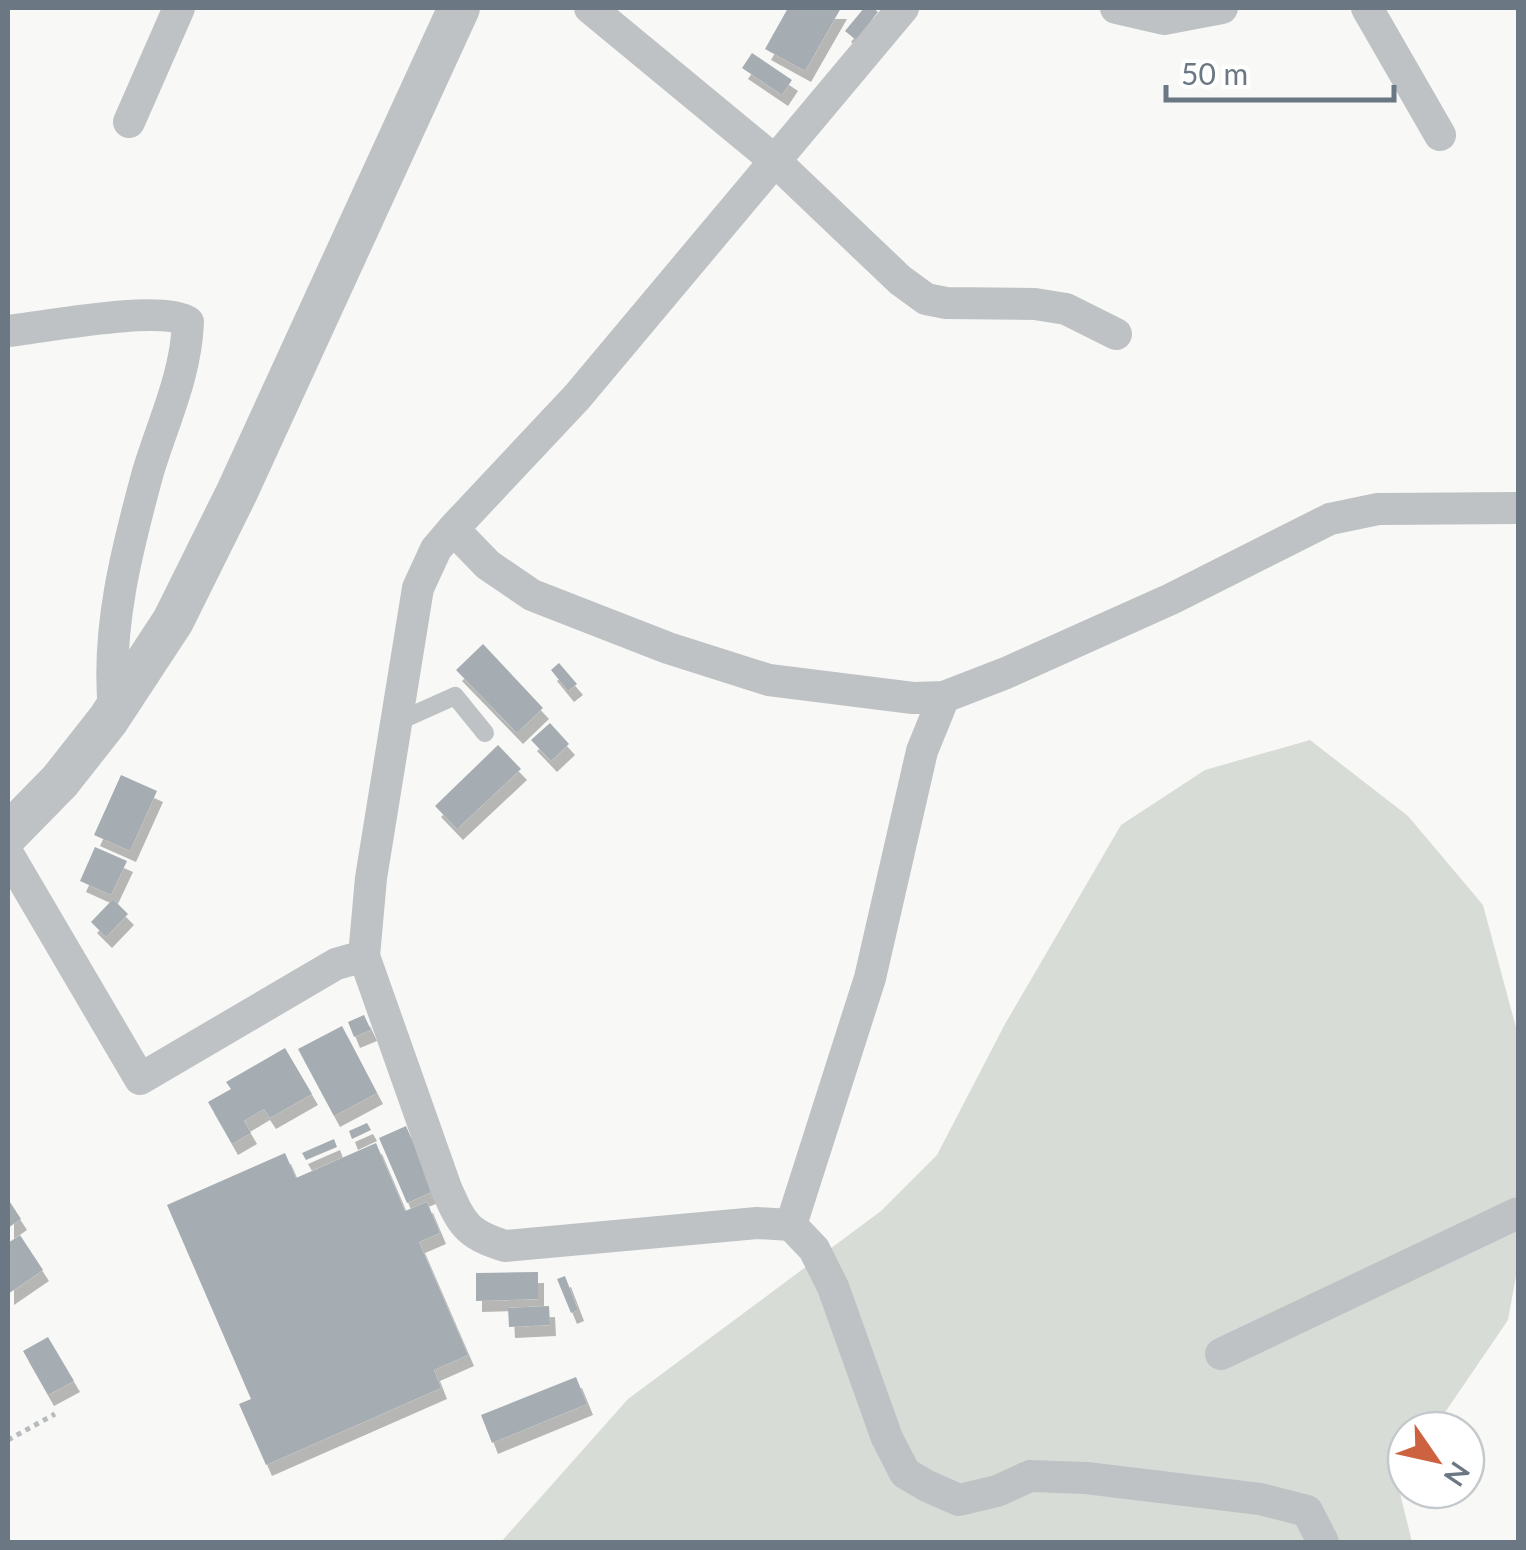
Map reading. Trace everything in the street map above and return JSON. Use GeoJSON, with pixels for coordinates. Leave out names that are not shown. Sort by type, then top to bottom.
{"type":"FeatureCollection","features":[{"type":"Feature","properties":{"kind":"street"},"geometry":{"type":"LineString","coordinates":[[129,122],[179,8]]}},
{"type":"Feature","properties":{"kind":"street"},"geometry":{"type":"LineString","coordinates":[[8,834],[60,780],[114,710],[172,621],[237,492],[459,8]]}},
{"type":"Feature","properties":{"kind":"street"},"geometry":{"type":"LineString","coordinates":[[590,8],[774,160],[900,280],[926,299],[946,303],[1035,304],[1066,310],[1116,334]]}},
{"type":"Feature","properties":{"kind":"street"},"geometry":{"type":"LineString","coordinates":[[903,8],[577,397],[436,549],[418,588],[371,878],[364,956],[446,1188],[463,1226],[482,1239],[505,1246],[757,1222],[791,1226],[814,1249],[833,1287],[887,1438],[905,1473],[959,1500],[998,1492],[1030,1476],[1086,1478],[1260,1500],[1307,1511],[1323,1542]]}},
{"type":"Feature","properties":{"kind":"street"},"geometry":{"type":"LineString","coordinates":[[1116,8],[1164,20],[1222,8]]}},
{"type":"Feature","properties":{"kind":"street"},"geometry":{"type":"LineString","coordinates":[[1367,8],[1440,136]]}},
{"type":"Feature","properties":{"kind":"street"},"geometry":{"type":"LineString","coordinates":[[8,332],[153,314],[178,315],[188,322],[187,347],[176,393],[149,471],[115,615],[110,668],[114,710]]}},
{"type":"Feature","properties":{"kind":"street"},"geometry":{"type":"LineString","coordinates":[[453,529],[488,565],[532,595],[668,648],[769,680],[913,698],[944,696],[1006,673],[1172,598],[1330,520],[1378,509],[1518,508]]}},
{"type":"Feature","properties":{"kind":"street"},"geometry":{"type":"LineString","coordinates":[[791,1226],[870,978],[922,751],[944,696]]}},
{"type":"Feature","properties":{"kind":"street"},"geometry":{"type":"LineString","coordinates":[[8,854],[140,1079],[336,964],[364,956]]}},
{"type":"Feature","properties":{"kind":"street"},"geometry":{"type":"LineString","coordinates":[[1221,1354],[1518,1213]]}},
{"type":"Feature","properties":{"kind":"lane"},"geometry":{"type":"LineString","coordinates":[[397,722],[455,696],[484,734]]}},
{"type":"Feature","properties":{"kind":"path"},"geometry":{"type":"LineString","coordinates":[[8,1440],[55,1414]]}},
{"type":"Feature","properties":{"kind":"shaded area"},"geometry":{"type":"Polygon","coordinates":[[[1310,740],[1408,816],[1483,905],[1518,1035],[1518,1265],[1508,1320],[1447,1410],[1386,1410],[1386,1510],[1404,1510],[1412,1542],[501,1542],[628,1399],[881,1211],[937,1155],[1005,1024],[1121,825],[1205,770],[1310,740]]]}},
{"type":"Feature","properties":{"kind":"building"},"geometry":{"type":"Polygon","coordinates":[[[788,8],[841,8],[805,71],[765,49],[788,8]]]}},
{"type":"Feature","properties":{"kind":"building"},"geometry":{"type":"Polygon","coordinates":[[[864,8],[878,12],[856,40],[845,31],[864,8]]]}},
{"type":"Feature","properties":{"kind":"building"},"geometry":{"type":"Polygon","coordinates":[[[752,53],[792,80],[782,95],[742,68],[752,53]]]}},
{"type":"Feature","properties":{"kind":"building"},"geometry":{"type":"Polygon","coordinates":[[[483,644],[543,708],[517,733],[456,670],[483,644]]]}},
{"type":"Feature","properties":{"kind":"building"},"geometry":{"type":"Polygon","coordinates":[[[559,663],[577,684],[568,691],[551,670],[559,663]]]}},
{"type":"Feature","properties":{"kind":"building"},"geometry":{"type":"Polygon","coordinates":[[[550,723],[569,744],[551,761],[531,740],[550,723]]]}},
{"type":"Feature","properties":{"kind":"building"},"geometry":{"type":"Polygon","coordinates":[[[498,745],[521,769],[457,829],[435,806],[498,745]]]}},
{"type":"Feature","properties":{"kind":"building"},"geometry":{"type":"Polygon","coordinates":[[[121,775],[157,791],[130,851],[94,835],[121,775]]]}},
{"type":"Feature","properties":{"kind":"building"},"geometry":{"type":"Polygon","coordinates":[[[95,847],[127,861],[111,895],[80,881],[95,847]]]}},
{"type":"Feature","properties":{"kind":"building"},"geometry":{"type":"Polygon","coordinates":[[[113,899],[128,914],[106,937],[91,922],[113,899]]]}},
{"type":"Feature","properties":{"kind":"building"},"geometry":{"type":"Polygon","coordinates":[[[364,1015],[371,1030],[354,1037],[348,1022],[364,1015]]]}},
{"type":"Feature","properties":{"kind":"building"},"geometry":{"type":"Polygon","coordinates":[[[342,1026],[377,1093],[334,1116],[298,1049],[342,1026]]]}},
{"type":"Feature","properties":{"kind":"building"},"geometry":{"type":"Polygon","coordinates":[[[285,1048],[312,1094],[270,1118],[264,1109],[244,1121],[251,1133],[232,1144],[208,1102],[231,1089],[226,1082],[285,1048]]]}},
{"type":"Feature","properties":{"kind":"building"},"geometry":{"type":"Polygon","coordinates":[[[367,1123],[371,1130],[352,1139],[349,1131],[367,1123]]]}},
{"type":"Feature","properties":{"kind":"building"},"geometry":{"type":"Polygon","coordinates":[[[406,1126],[434,1191],[407,1203],[379,1138],[406,1126]]]}},
{"type":"Feature","properties":{"kind":"building"},"geometry":{"type":"Polygon","coordinates":[[[334,1139],[337,1147],[306,1160],[302,1153],[334,1139]]]}},
{"type":"Feature","properties":{"kind":"building"},"geometry":{"type":"Polygon","coordinates":[[[376,1143],[405,1211],[427,1202],[440,1233],[419,1242],[468,1355],[434,1370],[441,1388],[266,1465],[239,1404],[251,1399],[167,1205],[285,1153],[296,1178],[376,1143]]]}},
{"type":"Feature","properties":{"kind":"building"},"geometry":{"type":"Polygon","coordinates":[[[8,1199],[21,1219],[8,1228],[8,1199]]]}},
{"type":"Feature","properties":{"kind":"building"},"geometry":{"type":"Polygon","coordinates":[[[20,1235],[43,1270],[8,1294],[8,1243],[20,1235]]]}},
{"type":"Feature","properties":{"kind":"building"},"geometry":{"type":"Polygon","coordinates":[[[538,1272],[538,1299],[476,1301],[476,1273],[538,1272]]]}},
{"type":"Feature","properties":{"kind":"building"},"geometry":{"type":"Polygon","coordinates":[[[565,1276],[578,1310],[571,1313],[557,1279],[565,1276]]]}},
{"type":"Feature","properties":{"kind":"building"},"geometry":{"type":"Polygon","coordinates":[[[549,1306],[550,1325],[509,1327],[508,1308],[549,1306]]]}},
{"type":"Feature","properties":{"kind":"building"},"geometry":{"type":"Polygon","coordinates":[[[48,1337],[74,1381],[48,1395],[23,1351],[48,1337]]]}},
{"type":"Feature","properties":{"kind":"building"},"geometry":{"type":"Polygon","coordinates":[[[576,1377],[587,1404],[492,1443],[481,1415],[576,1377]]]}}]}
